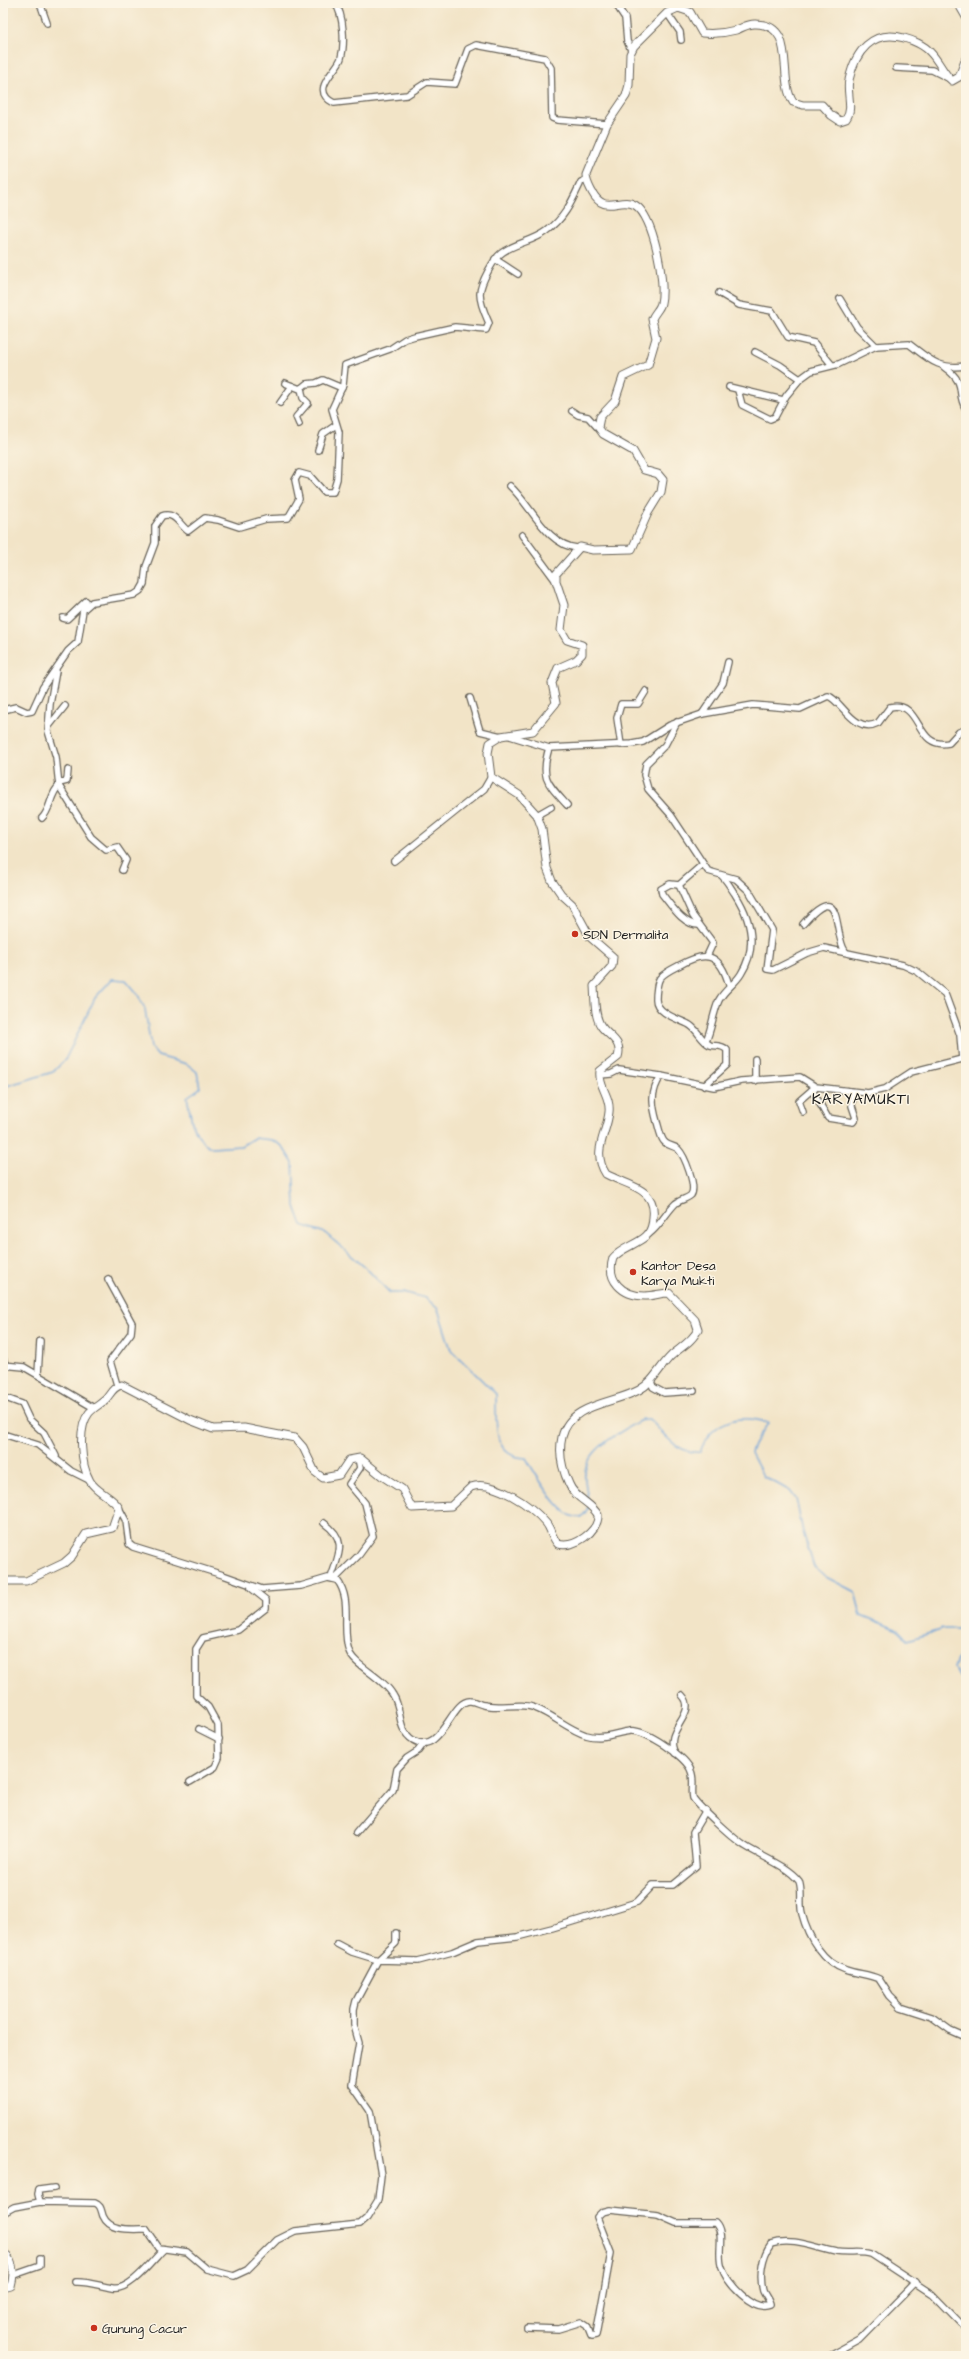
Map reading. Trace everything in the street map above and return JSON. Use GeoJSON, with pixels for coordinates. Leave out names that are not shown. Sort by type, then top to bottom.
{"type":"FeatureCollection","features":[{"type":"Feature","properties":{"kind":"street"},"geometry":{"type":"LineString","coordinates":[[40,3],[47,23]]}},
{"type":"Feature","properties":{"kind":"street"},"geometry":{"type":"LineString","coordinates":[[336,3],[342,16],[341,58],[327,77],[324,85],[329,98],[334,103],[407,96],[427,82],[455,84],[468,48],[476,45],[545,58],[551,68],[552,118],[557,120],[607,124]]}},
{"type":"Feature","properties":{"kind":"street"},"geometry":{"type":"LineString","coordinates":[[599,429],[600,417],[615,401],[623,377],[648,364],[656,338],[652,319],[661,303],[660,272],[654,237],[639,208],[631,203],[611,205],[600,202],[586,180],[588,168],[607,124],[626,96],[631,50],[625,18],[615,3]]}},
{"type":"Feature","properties":{"kind":"street"},"geometry":{"type":"LineString","coordinates":[[958,3],[966,17]]}},
{"type":"Feature","properties":{"kind":"street"},"geometry":{"type":"LineString","coordinates":[[631,50],[668,13],[678,8],[686,9],[694,16],[702,33],[724,33],[752,24],[768,26],[781,36],[785,51],[787,89],[793,102],[803,105],[822,105],[838,120],[846,119],[849,115],[849,80],[856,62],[868,44],[879,37],[899,36],[911,40],[930,52],[949,78]]}},
{"type":"Feature","properties":{"kind":"street"},"geometry":{"type":"LineString","coordinates":[[668,13],[680,32],[681,40]]}},
{"type":"Feature","properties":{"kind":"street"},"geometry":{"type":"LineString","coordinates":[[896,68],[932,70],[952,81],[956,81],[966,58]]}},
{"type":"Feature","properties":{"kind":"street"},"geometry":{"type":"LineString","coordinates":[[63,618],[67,619],[72,617],[86,601],[92,602],[134,595],[140,591],[144,584],[146,567],[154,548],[155,526],[164,515],[174,518],[188,531],[205,518],[218,520],[239,527],[266,519],[288,518],[299,499],[295,480],[299,473],[310,476],[324,492],[333,492],[337,475],[339,432],[332,409],[342,388],[345,365],[390,349],[410,337],[455,327],[486,330],[489,323],[482,306],[480,292],[495,259],[502,252],[545,233],[557,223],[577,194],[581,182],[586,180]]}},
{"type":"Feature","properties":{"kind":"street"},"geometry":{"type":"LineString","coordinates":[[495,259],[518,274]]}},
{"type":"Feature","properties":{"kind":"street"},"geometry":{"type":"LineString","coordinates":[[719,293],[739,305],[772,311],[788,337],[814,343],[832,365]]}},
{"type":"Feature","properties":{"kind":"street"},"geometry":{"type":"LineString","coordinates":[[840,299],[857,327],[876,346]]}},
{"type":"Feature","properties":{"kind":"street"},"geometry":{"type":"LineString","coordinates":[[738,390],[742,405],[768,419],[775,417],[784,400],[800,379],[816,369],[832,365],[876,346],[909,344],[926,359],[942,366],[959,377],[962,382],[965,396],[963,404],[966,409]]}},
{"type":"Feature","properties":{"kind":"street"},"geometry":{"type":"LineString","coordinates":[[755,352],[780,365],[800,379]]}},
{"type":"Feature","properties":{"kind":"street"},"geometry":{"type":"LineString","coordinates":[[942,366],[966,366]]}},
{"type":"Feature","properties":{"kind":"street"},"geometry":{"type":"LineString","coordinates":[[301,388],[307,383],[316,383],[324,380],[342,388]]}},
{"type":"Feature","properties":{"kind":"street"},"geometry":{"type":"LineString","coordinates":[[285,382],[292,386],[301,388]]}},
{"type":"Feature","properties":{"kind":"street"},"geometry":{"type":"LineString","coordinates":[[280,403],[292,386]]}},
{"type":"Feature","properties":{"kind":"street"},"geometry":{"type":"LineString","coordinates":[[729,387],[784,400]]}},
{"type":"Feature","properties":{"kind":"street"},"geometry":{"type":"LineString","coordinates":[[299,424],[296,417],[308,403],[303,398],[301,388]]}},
{"type":"Feature","properties":{"kind":"street"},"geometry":{"type":"LineString","coordinates":[[510,486],[517,493],[536,520],[567,547],[602,550],[632,549],[648,513],[663,487],[662,478],[656,473],[642,468],[632,450],[603,434],[588,418],[578,415],[572,410]]}},
{"type":"Feature","properties":{"kind":"street"},"geometry":{"type":"LineString","coordinates":[[318,450],[322,434],[336,425]]}},
{"type":"Feature","properties":{"kind":"street"},"geometry":{"type":"LineString","coordinates":[[394,861],[484,790],[490,777],[489,747],[492,740],[536,728],[556,703],[552,683],[558,668],[576,660],[582,654],[583,648],[581,644],[567,640],[561,630],[564,605],[556,580],[522,535]]}},
{"type":"Feature","properties":{"kind":"street"},"geometry":{"type":"LineString","coordinates":[[556,580],[557,572],[577,548]]}},
{"type":"Feature","properties":{"kind":"street"},"geometry":{"type":"LineString","coordinates":[[3,710],[16,706],[31,712],[36,704],[40,692],[57,667],[78,642],[83,610],[92,602]]}},
{"type":"Feature","properties":{"kind":"street"},"geometry":{"type":"LineString","coordinates":[[702,714],[723,683],[728,662]]}},
{"type":"Feature","properties":{"kind":"street"},"geometry":{"type":"LineString","coordinates":[[57,667],[53,683],[48,726],[56,757],[59,784],[91,837],[104,850],[116,847],[120,852],[126,861],[122,870]]}},
{"type":"Feature","properties":{"kind":"street"},"geometry":{"type":"LineString","coordinates":[[621,745],[617,718],[621,704],[638,704],[646,691]]}},
{"type":"Feature","properties":{"kind":"street"},"geometry":{"type":"LineString","coordinates":[[470,698],[480,731],[549,748],[621,745],[644,742],[677,722],[702,714],[753,706],[800,709],[830,696],[847,715],[866,724],[878,723],[890,706],[904,708],[913,715],[928,740],[934,744],[949,743],[959,732],[966,730]]}},
{"type":"Feature","properties":{"kind":"street"},"geometry":{"type":"LineString","coordinates":[[48,726],[65,706]]}},
{"type":"Feature","properties":{"kind":"street"},"geometry":{"type":"LineString","coordinates":[[677,722],[665,745],[646,764],[644,781],[648,789],[682,830],[708,871],[741,882],[772,930],[767,967],[768,970],[772,970],[820,948],[845,951],[861,957],[903,965],[918,972],[942,990],[960,1035],[964,1058],[911,1072],[881,1091],[868,1093],[814,1089],[799,1101],[804,1112]]}},
{"type":"Feature","properties":{"kind":"street"},"geometry":{"type":"LineString","coordinates":[[549,748],[544,764],[547,784],[567,804]]}},
{"type":"Feature","properties":{"kind":"street"},"geometry":{"type":"LineString","coordinates":[[42,818],[46,813],[55,789],[59,784],[67,781],[68,770]]}},
{"type":"Feature","properties":{"kind":"street"},"geometry":{"type":"LineString","coordinates":[[490,777],[519,795],[537,815],[542,829],[547,868],[552,881],[561,894],[572,904],[590,937],[613,960],[612,966],[594,984],[599,1022],[615,1039],[619,1049],[618,1057],[603,1067],[600,1075],[601,1086],[608,1097],[610,1106],[608,1123],[600,1140],[603,1169],[606,1174],[629,1183],[651,1198],[654,1215],[647,1236]]}},
{"type":"Feature","properties":{"kind":"street"},"geometry":{"type":"LineString","coordinates":[[537,815],[551,807]]}},
{"type":"Feature","properties":{"kind":"street"},"geometry":{"type":"LineString","coordinates":[[699,925],[690,923],[681,916],[662,894],[661,889],[668,884],[679,885],[703,864]]}},
{"type":"Feature","properties":{"kind":"street"},"geometry":{"type":"LineString","coordinates":[[706,1041],[719,1002],[729,985],[741,975],[752,938],[751,928],[740,902],[729,883],[721,876]]}},
{"type":"Feature","properties":{"kind":"street"},"geometry":{"type":"LineString","coordinates":[[679,885],[693,916],[713,943],[707,956]]}},
{"type":"Feature","properties":{"kind":"street"},"geometry":{"type":"LineString","coordinates":[[802,924],[816,910],[827,907],[833,910],[837,916],[840,939],[845,951]]}},
{"type":"Feature","properties":{"kind":"street"},"geometry":{"type":"LineString","coordinates":[[704,1086],[726,1066],[728,1061],[726,1048],[711,1045],[688,1024],[682,1023],[662,1010],[656,999],[659,978],[695,957],[707,956],[712,957],[722,967],[729,985]]}},
{"type":"Feature","properties":{"kind":"street"},"geometry":{"type":"LineString","coordinates":[[755,1059],[755,1080]]}},
{"type":"Feature","properties":{"kind":"street"},"geometry":{"type":"LineString","coordinates":[[600,1075],[611,1074],[618,1070],[661,1076],[704,1086],[721,1086],[741,1081],[800,1077],[814,1089],[828,1118],[853,1122],[856,1120],[852,1103],[853,1092]]}},
{"type":"Feature","properties":{"kind":"street"},"geometry":{"type":"LineString","coordinates":[[117,1385],[128,1386],[190,1420],[212,1429],[244,1428],[295,1438],[303,1447],[315,1472],[323,1478],[340,1476],[349,1460],[358,1458],[365,1460],[382,1476],[402,1489],[412,1508],[451,1506],[466,1490],[475,1485],[503,1491],[520,1501],[541,1518],[546,1523],[555,1541],[562,1545],[575,1543],[595,1527],[598,1515],[573,1492],[561,1462],[561,1443],[567,1424],[572,1418],[585,1410],[631,1394],[651,1381],[662,1366],[694,1336],[698,1329],[695,1320],[669,1293],[636,1296],[628,1293],[614,1282],[610,1273],[613,1258],[647,1236],[661,1223],[675,1204],[690,1196],[693,1189],[690,1172],[682,1155],[679,1150],[664,1142],[659,1129],[652,1097],[654,1087],[661,1076]]}},
{"type":"Feature","properties":{"kind":"street"},"geometry":{"type":"LineString","coordinates":[[108,1279],[132,1323],[132,1331],[110,1361],[117,1385]]}},
{"type":"Feature","properties":{"kind":"street"},"geometry":{"type":"LineString","coordinates":[[38,1374],[40,1341]]}},
{"type":"Feature","properties":{"kind":"street"},"geometry":{"type":"LineString","coordinates":[[3,1358],[4,1364],[24,1367],[94,1408]]}},
{"type":"Feature","properties":{"kind":"street"},"geometry":{"type":"LineString","coordinates":[[651,1381],[653,1387],[664,1393],[694,1391]]}},
{"type":"Feature","properties":{"kind":"street"},"geometry":{"type":"LineString","coordinates":[[117,1385],[94,1408],[85,1422],[82,1440],[83,1461],[89,1480],[96,1489],[112,1499],[119,1508],[126,1521],[130,1546],[223,1575],[262,1590],[302,1586],[333,1579],[359,1555],[373,1536],[365,1504],[349,1484],[360,1468],[358,1458]]}},
{"type":"Feature","properties":{"kind":"street"},"geometry":{"type":"LineString","coordinates":[[3,1397],[22,1404],[29,1419],[44,1433],[57,1458]]}},
{"type":"Feature","properties":{"kind":"street"},"geometry":{"type":"LineString","coordinates":[[3,1434],[38,1445],[57,1458],[71,1471],[89,1480]]}},
{"type":"Feature","properties":{"kind":"street"},"geometry":{"type":"LineString","coordinates":[[3,1581],[26,1581],[64,1563],[72,1556],[86,1534],[112,1528],[119,1508]]}},
{"type":"Feature","properties":{"kind":"street"},"geometry":{"type":"LineString","coordinates":[[324,1523],[334,1530],[340,1545],[333,1579]]}},
{"type":"Feature","properties":{"kind":"street"},"geometry":{"type":"LineString","coordinates":[[333,1579],[341,1586],[346,1610],[349,1651],[357,1663],[382,1681],[393,1694],[404,1731],[414,1741],[424,1743]]}},
{"type":"Feature","properties":{"kind":"street"},"geometry":{"type":"LineString","coordinates":[[190,1782],[218,1764],[219,1731],[213,1714],[196,1696],[196,1650],[203,1638],[238,1630],[266,1608],[266,1600],[246,1584]]}},
{"type":"Feature","properties":{"kind":"street"},"geometry":{"type":"LineString","coordinates":[[3,1619],[3,1627]]}},
{"type":"Feature","properties":{"kind":"street"},"geometry":{"type":"LineString","coordinates":[[676,1755],[671,1746],[672,1736],[684,1718],[687,1707],[685,1698],[682,1695]]}},
{"type":"Feature","properties":{"kind":"street"},"geometry":{"type":"LineString","coordinates":[[356,1833],[393,1790],[397,1769],[407,1758],[418,1751],[424,1743],[438,1735],[461,1705],[470,1701],[495,1707],[534,1708],[576,1730],[593,1736],[606,1738],[629,1731],[641,1732],[655,1739],[689,1766],[693,1777],[693,1798],[739,1842],[765,1856],[799,1881],[801,1908],[806,1924],[817,1948],[829,1961],[843,1969],[879,1979],[890,1996],[901,2007],[932,2017],[950,2030],[966,2037]]}},
{"type":"Feature","properties":{"kind":"street"},"geometry":{"type":"LineString","coordinates":[[199,1729],[219,1739]]}},
{"type":"Feature","properties":{"kind":"street"},"geometry":{"type":"LineString","coordinates":[[337,1944],[352,1952],[378,1960],[418,1961],[452,1952],[478,1941],[523,1936],[637,1902],[653,1885],[673,1885],[684,1874],[696,1866],[693,1832],[706,1810]]}},
{"type":"Feature","properties":{"kind":"street"},"geometry":{"type":"LineString","coordinates":[[3,2213],[14,2207],[40,2202],[95,2203],[99,2206],[108,2224],[120,2228],[146,2229],[156,2246],[164,2249],[187,2252],[207,2269],[234,2276],[247,2270],[277,2240],[295,2231],[360,2224],[367,2218],[378,2200],[381,2170],[370,2111],[352,2085],[359,2043],[354,2018],[356,2001],[378,1960],[397,1941],[396,1933]]}},
{"type":"Feature","properties":{"kind":"street"},"geometry":{"type":"LineString","coordinates":[[40,2202],[38,2194],[39,2190],[54,2188]]}},
{"type":"Feature","properties":{"kind":"street"},"geometry":{"type":"LineString","coordinates":[[527,2328],[558,2329],[581,2322],[587,2326],[591,2336],[596,2335],[611,2258],[610,2249],[597,2219],[598,2214],[606,2210],[658,2215],[676,2223],[715,2223],[720,2232],[720,2260],[726,2277],[746,2299],[762,2305],[769,2306],[770,2303],[762,2286],[764,2255],[771,2244],[778,2242],[798,2243],[837,2252],[862,2252],[870,2254],[916,2282],[939,2300],[966,2329]]}},
{"type":"Feature","properties":{"kind":"street"},"geometry":{"type":"LineString","coordinates":[[75,2282],[84,2281],[112,2288],[126,2287],[164,2249]]}},
{"type":"Feature","properties":{"kind":"street"},"geometry":{"type":"LineString","coordinates":[[3,2253],[10,2262],[14,2275],[10,2286],[3,2288]]}},
{"type":"Feature","properties":{"kind":"street"},"geometry":{"type":"LineString","coordinates":[[14,2275],[40,2266],[40,2258]]}},
{"type":"Feature","properties":{"kind":"street"},"geometry":{"type":"LineString","coordinates":[[830,2356],[859,2340],[916,2282]]}},
{"type":"Feature","properties":{"kind":"waterway"},"geometry":{"type":"LineString","coordinates":[[3,1087],[53,1072],[65,1060],[95,998],[112,979],[126,980],[137,993],[145,1009],[151,1048],[158,1056],[187,1064],[197,1072],[200,1088],[187,1097],[193,1127],[202,1141],[212,1148],[241,1146],[254,1138],[272,1140],[282,1146],[293,1163],[295,1206],[302,1225],[325,1233],[367,1269],[390,1293],[406,1293],[426,1298],[438,1309],[451,1350],[496,1394],[496,1425],[501,1444],[506,1451],[514,1456],[526,1458],[545,1488],[564,1511],[574,1517],[582,1516],[588,1507]]}},
{"type":"Feature","properties":{"kind":"waterway"},"geometry":{"type":"LineString","coordinates":[[588,1501],[585,1472],[591,1456],[604,1443],[643,1419],[649,1419],[672,1442],[684,1450],[692,1452],[700,1452],[711,1433],[727,1422],[747,1419],[768,1423],[756,1441],[751,1453],[763,1476],[790,1491],[796,1499],[803,1532],[814,1567],[826,1577],[855,1592],[861,1615],[898,1630],[908,1640],[943,1629],[964,1629],[964,1641],[954,1668],[960,1678],[966,1676]]}},
{"type":"Feature","properties":{"kind":"place","name":"SDN Dermalita"},"geometry":{"type":"Point","coordinates":[575,934]}},
{"type":"Feature","properties":{"kind":"place","name":"Kantor Desa Karya Mukti"},"geometry":{"type":"Point","coordinates":[633,1272]}},
{"type":"Feature","properties":{"kind":"place","name":"Gunung Cacur"},"geometry":{"type":"Point","coordinates":[94,2328]}},
{"type":"Feature","properties":{"kind":"district","name":"KARYAMUKTI"},"geometry":{"type":"Point","coordinates":[861,1099]}}]}
